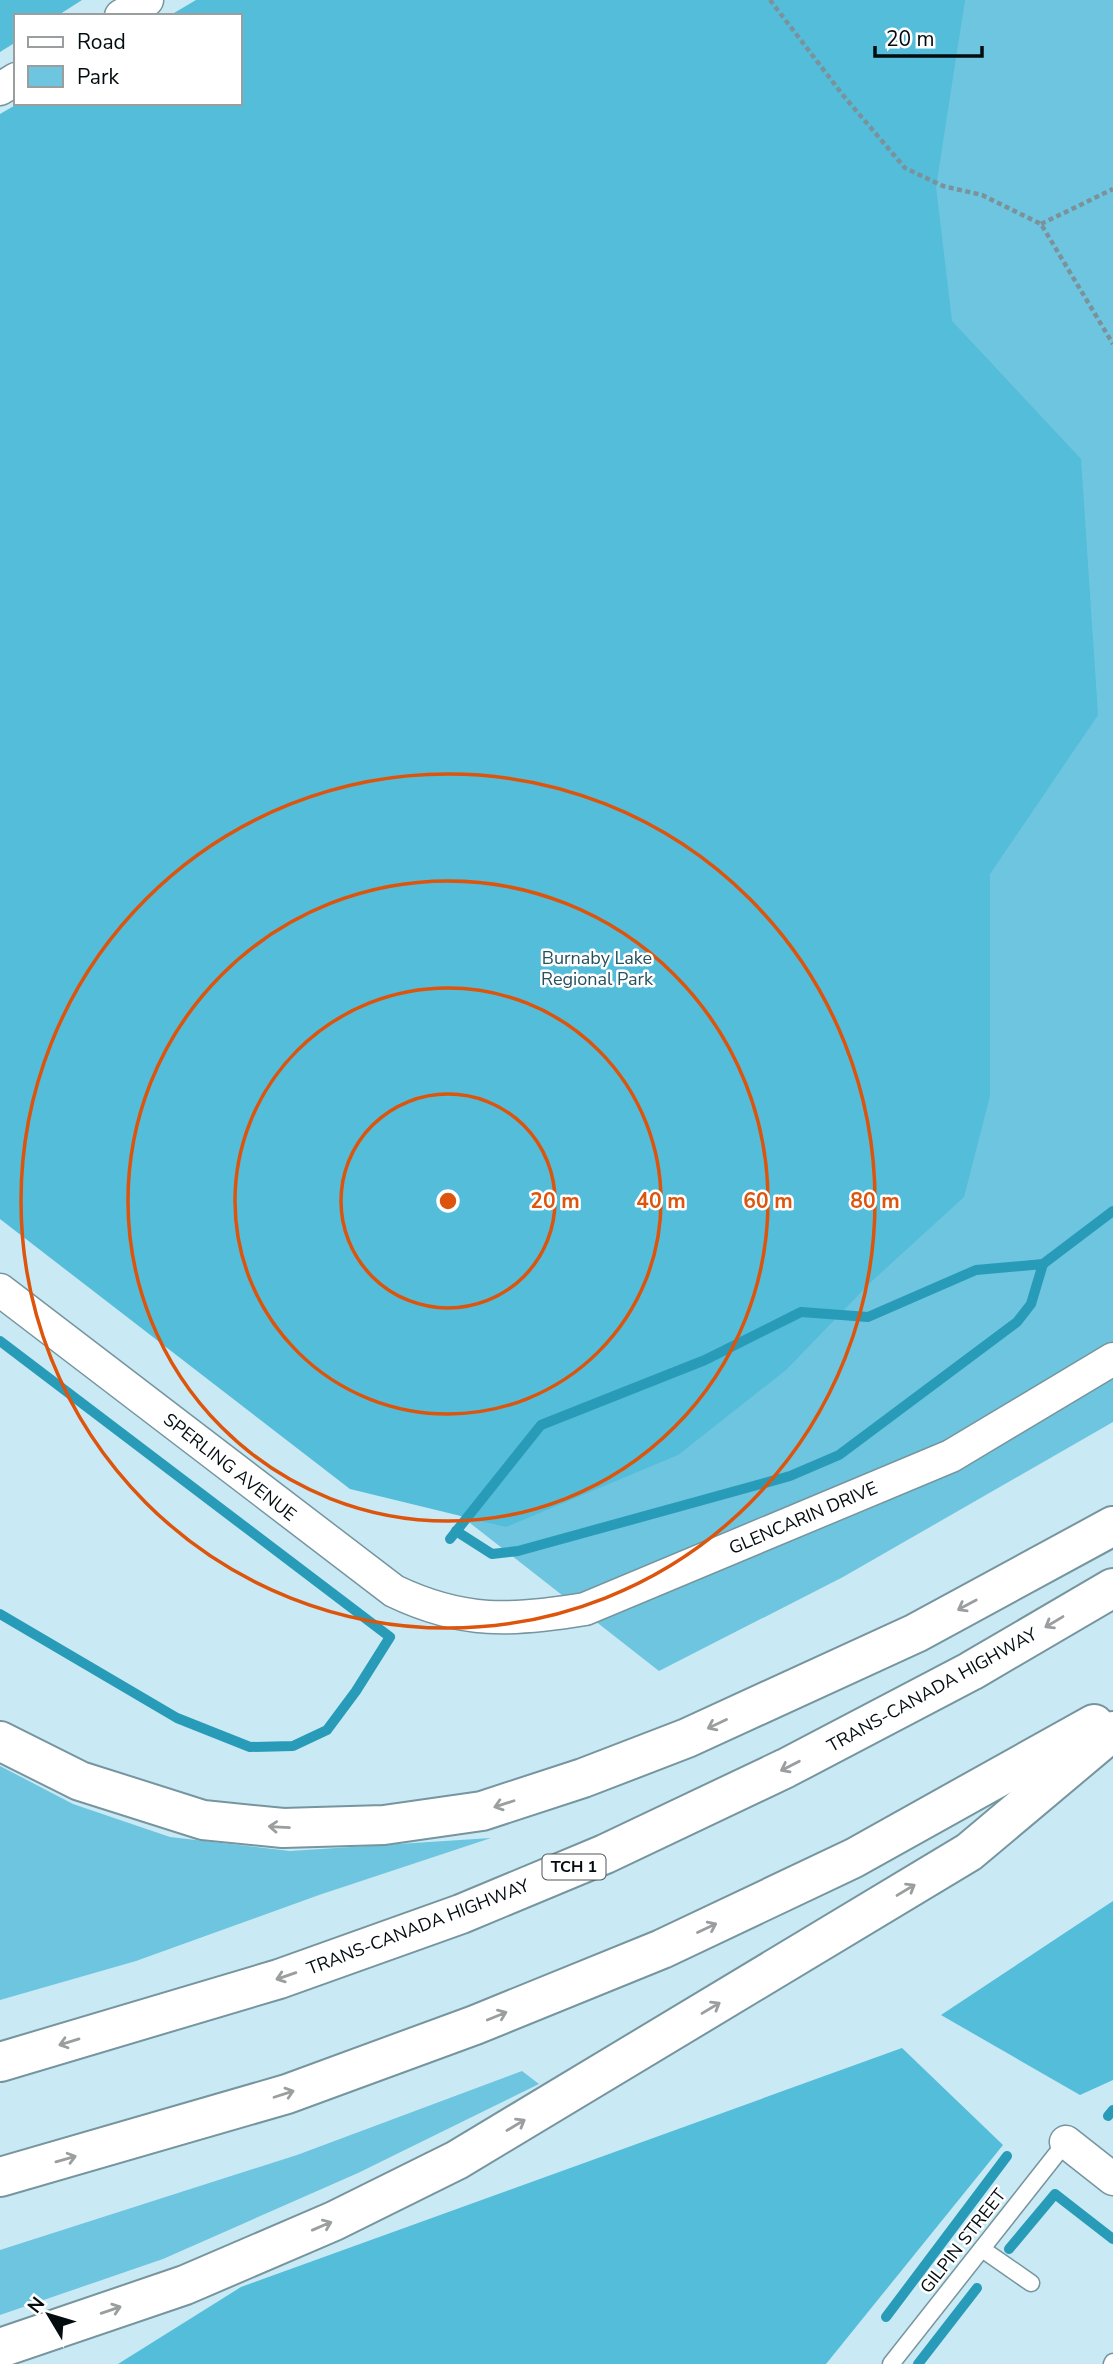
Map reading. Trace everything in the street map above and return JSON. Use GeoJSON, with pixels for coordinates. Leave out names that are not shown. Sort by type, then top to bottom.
{"type":"FeatureCollection","features":[{"type":"Feature","properties":{"kind":"highway"},"geometry":{"type":"LineString","coordinates":[[0,1741],[80,1781],[203,1820],[283,1828],[384,1825],[482,1811],[583,1778],[687,1738],[916,1633],[1113,1526]]}},
{"type":"Feature","properties":{"kind":"highway","name":"TRANS-CANADA HIGHWAY"},"geometry":{"type":"LineString","coordinates":[[0,2062],[279,1979],[461,1914],[593,1859],[799,1762],[971,1671],[1113,1588]]}},
{"type":"Feature","properties":{"kind":"highway"},"geometry":{"type":"LineString","coordinates":[[0,2177],[287,2094],[475,2025],[662,1949],[854,1858],[1113,1714]]}},
{"type":"Feature","properties":{"kind":"highway"},"geometry":{"type":"LineString","coordinates":[[0,2348],[185,2285],[334,2221],[457,2160],[968,1852],[1113,1731]]}},
{"type":"Feature","properties":{"kind":"street"},"geometry":{"type":"LineString","coordinates":[[124,14],[147,0]]}},
{"type":"Feature","properties":{"kind":"street","name":"SPERLING AVENUE"},"geometry":{"type":"LineString","coordinates":[[0,1290],[386,1586],[420,1604],[443,1612],[473,1617]]}},
{"type":"Feature","properties":{"kind":"street","name":"GLENCARIN DRIVE"},"geometry":{"type":"LineString","coordinates":[[473,1617],[534,1618],[585,1609],[951,1456],[1113,1359]]}},
{"type":"Feature","properties":{"kind":"street"},"geometry":{"type":"LineString","coordinates":[[1066,2142],[1113,2179]]}},
{"type":"Feature","properties":{"kind":"lane","name":"GILPIN STREET"},"geometry":{"type":"LineString","coordinates":[[891,2364],[1066,2142]]}},
{"type":"Feature","properties":{"kind":"lane"},"geometry":{"type":"LineString","coordinates":[[982,2249],[1031,2283]]}},
{"type":"Feature","properties":{"kind":"path"},"geometry":{"type":"LineString","coordinates":[[770,0],[865,122],[905,168],[943,186],[982,195],[1041,224],[1113,344]]}},
{"type":"Feature","properties":{"kind":"path"},"geometry":{"type":"LineString","coordinates":[[1041,224],[1113,189]]}},
{"type":"Feature","properties":{"kind":"green space"},"geometry":{"type":"Polygon","coordinates":[[[0,0],[82,0],[60,14],[14,14],[14,43],[0,52],[0,0]]]}},
{"type":"Feature","properties":{"kind":"green space","name":"Burnaby Lake Regional Park"},"geometry":{"type":"Polygon","coordinates":[[[196,0],[965,0],[936,187],[952,321],[1081,459],[1098,715],[990,874],[990,1096],[964,1197],[873,1280],[786,1370],[678,1455],[506,1527],[350,1489],[0,1219],[0,114],[16,105],[242,105],[242,14],[172,14],[196,0]]]}},
{"type":"Feature","properties":{"kind":"green space","name":"Burnaby Lake Regional Park"},"geometry":{"type":"Polygon","coordinates":[[[702,0],[1113,0],[1113,1422],[843,1577],[659,1671],[0,1155],[0,894],[702,0]]]}},
{"type":"Feature","properties":{"kind":"green space"},"geometry":{"type":"Polygon","coordinates":[[[0,1766],[73,1804],[170,1837],[290,1851],[491,1838],[319,1895],[136,1961],[0,2000],[0,1766]]]}},
{"type":"Feature","properties":{"kind":"green space"},"geometry":{"type":"Polygon","coordinates":[[[1113,1901],[1113,2080],[1080,2095],[941,2015],[1113,1901]]]}},
{"type":"Feature","properties":{"kind":"green space"},"geometry":{"type":"Polygon","coordinates":[[[902,2048],[1003,2145],[826,2364],[118,2364],[241,2287],[902,2048]]]}},
{"type":"Feature","properties":{"kind":"green space"},"geometry":{"type":"Polygon","coordinates":[[[522,2071],[539,2084],[358,2173],[163,2259],[0,2315],[0,2250],[297,2155],[522,2071]]]}},
{"type":"Feature","properties":{"kind":"waterway"},"geometry":{"type":"LineString","coordinates":[[450,1539],[541,1425],[705,1360],[801,1312],[868,1317],[976,1270],[1043,1264],[1113,1211]]}},
{"type":"Feature","properties":{"kind":"waterway"},"geometry":{"type":"LineString","coordinates":[[456,1531],[492,1554],[518,1551],[790,1476],[839,1455],[1017,1322],[1031,1304],[1043,1264]]}},
{"type":"Feature","properties":{"kind":"waterway"},"geometry":{"type":"LineString","coordinates":[[0,1341],[390,1637],[356,1691],[327,1730],[293,1746],[250,1747],[177,1718],[0,1614]]}},
{"type":"Feature","properties":{"kind":"waterway"},"geometry":{"type":"LineString","coordinates":[[1108,2116],[1113,2110]]}},
{"type":"Feature","properties":{"kind":"waterway"},"geometry":{"type":"LineString","coordinates":[[886,2317],[1007,2156]]}},
{"type":"Feature","properties":{"kind":"waterway"},"geometry":{"type":"LineString","coordinates":[[1009,2249],[1055,2194],[1113,2239]]}},
{"type":"Feature","properties":{"kind":"waterway"},"geometry":{"type":"LineString","coordinates":[[918,2364],[977,2288]]}}]}
